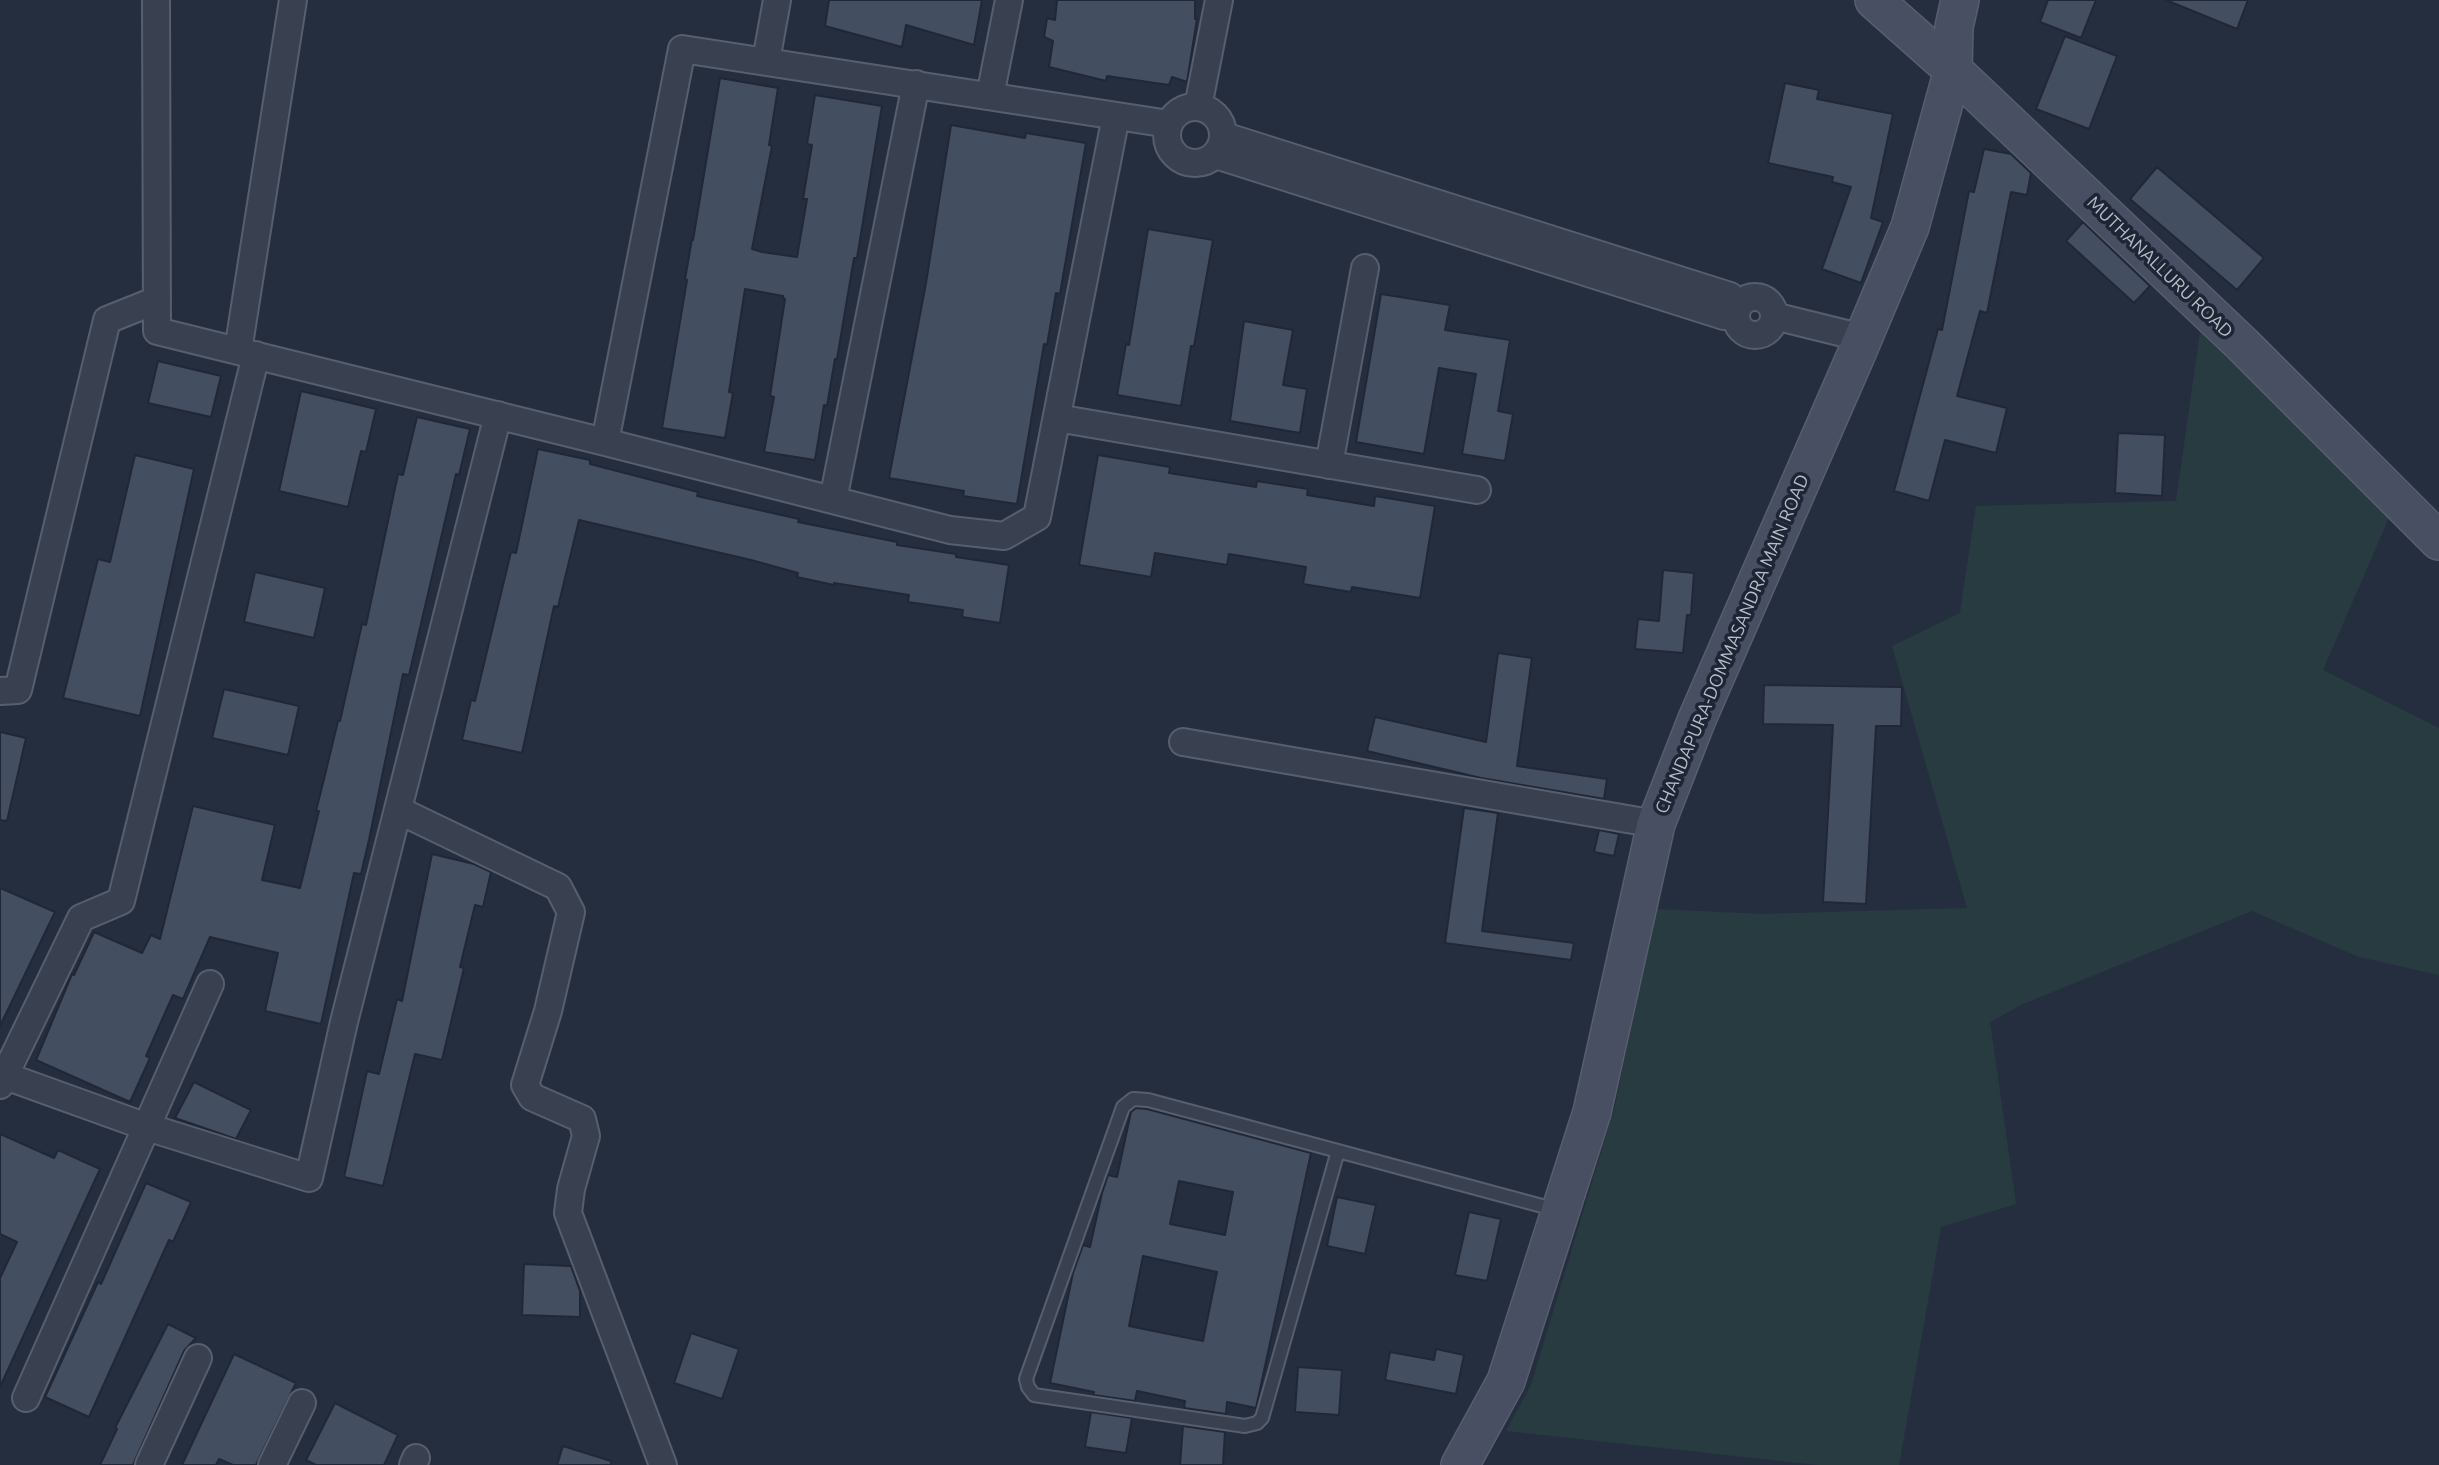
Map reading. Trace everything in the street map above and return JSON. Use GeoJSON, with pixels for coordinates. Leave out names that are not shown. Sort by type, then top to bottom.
{"type":"FeatureCollection","features":[{"type":"Feature","properties":{"kind":"main road","name":"MUTHANALLURU ROAD"},"geometry":{"type":"LineString","coordinates":[[1874,0],[1953,70],[2243,345],[2439,541]]}},
{"type":"Feature","properties":{"kind":"main road","name":"CHANDAPURA-DOMMASANDRA MAIN ROAD"},"geometry":{"type":"LineString","coordinates":[[1460,1465],[1506,1381],[1592,1112],[1656,824],[1697,719],[1860,347],[1909,227],[1953,70],[1954,27],[1960,0]]}},
{"type":"Feature","properties":{"kind":"main road","name":"CHANDAPURA-DOMMASANDRA MAIN ROAD"},"geometry":{"type":"LineString","coordinates":[[1953,70],[1976,37],[1984,0]]}},
{"type":"Feature","properties":{"kind":"street"},"geometry":{"type":"LineString","coordinates":[[156,0],[157,331],[950,530],[1003,537],[1037,517],[1116,116]]}},
{"type":"Feature","properties":{"kind":"street"},"geometry":{"type":"LineString","coordinates":[[293,0],[247,353],[121,901],[81,918],[2,1078],[309,1178],[344,1021],[498,415]]}},
{"type":"Feature","properties":{"kind":"street"},"geometry":{"type":"LineString","coordinates":[[766,61],[777,0]]}},
{"type":"Feature","properties":{"kind":"street"},"geometry":{"type":"LineString","coordinates":[[990,96],[1009,0]]}},
{"type":"Feature","properties":{"kind":"street"},"geometry":{"type":"LineString","coordinates":[[1198,107],[1220,0]]}},
{"type":"Feature","properties":{"kind":"street"},"geometry":{"type":"LineString","coordinates":[[605,442],[682,49],[1169,124]]}},
{"type":"Feature","properties":{"kind":"street"},"geometry":{"type":"LineString","coordinates":[[833,500],[916,84]]}},
{"type":"Feature","properties":{"kind":"street"},"geometry":{"type":"LineString","coordinates":[[1198,107],[1211,112],[1221,123],[1220,146],[1207,161],[1196,164],[1185,162],[1175,155],[1169,146],[1169,124],[1186,108],[1198,107]]}},
{"type":"Feature","properties":{"kind":"street"},"geometry":{"type":"LineString","coordinates":[[1220,146],[1724,316],[1738,310],[1739,326],[1748,334],[1760,334],[1772,322],[1860,347]]}},
{"type":"Feature","properties":{"kind":"street"},"geometry":{"type":"LineString","coordinates":[[1329,465],[1365,268]]}},
{"type":"Feature","properties":{"kind":"street"},"geometry":{"type":"LineString","coordinates":[[0,691],[18,690],[107,320],[157,300]]}},
{"type":"Feature","properties":{"kind":"street"},"geometry":{"type":"LineString","coordinates":[[1057,418],[1476,490]]}},
{"type":"Feature","properties":{"kind":"street"},"geometry":{"type":"LineString","coordinates":[[1183,743],[1656,824]]}},
{"type":"Feature","properties":{"kind":"street"},"geometry":{"type":"LineString","coordinates":[[398,810],[558,887],[571,912],[548,1012],[525,1085],[531,1097],[582,1119],[586,1136],[571,1189],[568,1213],[663,1465]]}},
{"type":"Feature","properties":{"kind":"street"},"geometry":{"type":"LineString","coordinates":[[26,1398],[210,984]]}},
{"type":"Feature","properties":{"kind":"street"},"geometry":{"type":"LineString","coordinates":[[149,1465],[198,1358]]}},
{"type":"Feature","properties":{"kind":"street"},"geometry":{"type":"LineString","coordinates":[[272,1465],[302,1403]]}},
{"type":"Feature","properties":{"kind":"lane"},"geometry":{"type":"LineString","coordinates":[[1338,1151],[1262,1418],[1257,1423],[1245,1426],[1034,1395],[1028,1387],[1027,1379],[1123,1107],[1133,1099],[1148,1100],[1338,1151],[1560,1212]]}},
{"type":"Feature","properties":{"kind":"green space"},"geometry":{"type":"Polygon","coordinates":[[[2200,332],[2391,513],[2323,670],[2439,728],[2439,975],[2359,957],[2252,911],[2023,1004],[1990,1022],[2016,1204],[1941,1227],[1899,1465],[1818,1465],[1506,1431],[1531,1385],[1615,1106],[1655,909],[1761,914],[1967,908],[1892,646],[1960,613],[1976,506],[2176,501],[2200,332]]]}},
{"type":"Feature","properties":{"kind":"building"},"geometry":{"type":"Polygon","coordinates":[[[829,0],[982,0],[974,45],[906,25],[902,47],[825,26],[829,0]]]}},
{"type":"Feature","properties":{"kind":"building"},"geometry":{"type":"Polygon","coordinates":[[[1057,0],[1195,0],[1197,19],[1187,82],[1172,77],[1169,85],[1107,76],[1106,81],[1049,67],[1053,41],[1044,37],[1047,18],[1055,20],[1057,0]]]}},
{"type":"Feature","properties":{"kind":"building"},"geometry":{"type":"Polygon","coordinates":[[[2048,0],[2096,0],[2081,38],[2040,22],[2048,0]]]}},
{"type":"Feature","properties":{"kind":"building"},"geometry":{"type":"Polygon","coordinates":[[[2166,0],[2248,0],[2237,29],[2166,0]]]}},
{"type":"Feature","properties":{"kind":"building"},"geometry":{"type":"Polygon","coordinates":[[[2065,36],[2117,56],[2089,129],[2036,109],[2065,36]]]}},
{"type":"Feature","properties":{"kind":"building"},"geometry":{"type":"Polygon","coordinates":[[[720,78],[778,88],[769,145],[772,146],[752,249],[762,252],[797,257],[807,199],[803,199],[812,145],[807,144],[815,95],[882,106],[857,258],[854,258],[837,359],[827,406],[824,405],[815,460],[764,452],[774,397],[770,396],[785,299],[783,296],[745,289],[729,392],[733,393],[725,438],[662,428],[720,78]]]}},
{"type":"Feature","properties":{"kind":"building"},"geometry":{"type":"Polygon","coordinates":[[[1785,83],[1819,90],[1817,99],[1893,114],[1871,218],[1883,222],[1861,283],[1822,269],[1851,187],[1832,182],[1833,177],[1768,163],[1785,83]]]}},
{"type":"Feature","properties":{"kind":"building"},"geometry":{"type":"Polygon","coordinates":[[[951,125],[1025,138],[1026,133],[1086,143],[1060,294],[1056,293],[1047,345],[1044,344],[1017,504],[963,496],[964,491],[889,478],[926,283],[951,125]]]}},
{"type":"Feature","properties":{"kind":"building"},"geometry":{"type":"Polygon","coordinates":[[[1984,149],[2011,154],[2031,173],[2027,195],[2011,192],[1987,313],[1980,311],[1957,396],[2007,408],[1996,453],[1945,440],[1929,501],[1894,491],[1938,329],[1942,330],[1969,191],[1974,192],[1984,149]]]}},
{"type":"Feature","properties":{"kind":"building"},"geometry":{"type":"Polygon","coordinates":[[[2157,167],[2264,258],[2237,290],[2130,199],[2157,167]]]}},
{"type":"Feature","properties":{"kind":"building"},"geometry":{"type":"Polygon","coordinates":[[[2083,222],[2150,286],[2134,303],[2066,241],[2083,222]]]}},
{"type":"Feature","properties":{"kind":"building"},"geometry":{"type":"Polygon","coordinates":[[[1148,229],[1213,240],[1181,406],[1117,395],[1126,344],[1129,345],[1148,229]]]}},
{"type":"Feature","properties":{"kind":"building"},"geometry":{"type":"Polygon","coordinates":[[[1381,294],[1450,305],[1445,330],[1510,340],[1498,411],[1513,414],[1505,461],[1462,454],[1476,374],[1439,368],[1424,454],[1356,442],[1381,294]]]}},
{"type":"Feature","properties":{"kind":"building"},"geometry":{"type":"Polygon","coordinates":[[[1244,321],[1293,330],[1283,385],[1307,389],[1300,433],[1230,421],[1244,321]]]}},
{"type":"Feature","properties":{"kind":"building"},"geometry":{"type":"Polygon","coordinates":[[[158,361],[221,376],[211,417],[148,403],[158,361]]]}},
{"type":"Feature","properties":{"kind":"building"},"geometry":{"type":"Polygon","coordinates":[[[301,391],[376,409],[366,452],[361,451],[348,507],[279,491],[301,391]]]}},
{"type":"Feature","properties":{"kind":"building"},"geometry":{"type":"Polygon","coordinates":[[[417,417],[470,429],[459,475],[456,474],[409,675],[403,674],[369,840],[361,874],[354,873],[321,1024],[265,1011],[278,953],[210,937],[183,999],[173,995],[146,1056],[150,1058],[130,1102],[36,1060],[72,974],[74,975],[94,932],[142,953],[151,935],[160,939],[193,806],[275,825],[262,880],[300,888],[362,624],[366,625],[398,474],[403,475],[417,417]]]}},
{"type":"Feature","properties":{"kind":"building"},"geometry":{"type":"Polygon","coordinates":[[[2118,433],[2165,435],[2162,496],[2115,493],[2118,433]]]}},
{"type":"Feature","properties":{"kind":"building"},"geometry":{"type":"Polygon","coordinates":[[[538,449],[590,460],[590,464],[698,492],[697,496],[799,519],[798,522],[897,542],[897,545],[1009,565],[1000,623],[962,617],[963,610],[908,602],[909,595],[797,577],[798,573],[751,560],[579,520],[558,607],[554,606],[522,753],[462,740],[471,700],[475,701],[511,552],[516,553],[538,449]]]}},
{"type":"Feature","properties":{"kind":"building"},"geometry":{"type":"Polygon","coordinates":[[[135,455],[194,469],[140,716],[63,698],[98,559],[110,562],[135,455]]]}},
{"type":"Feature","properties":{"kind":"building"},"geometry":{"type":"Polygon","coordinates":[[[1098,455],[1170,467],[1169,473],[1256,487],[1257,481],[1308,489],[1307,495],[1374,506],[1375,496],[1435,506],[1420,598],[1352,587],[1351,592],[1303,584],[1306,567],[1229,554],[1227,565],[1155,553],[1151,577],[1079,565],[1098,455]]]}},
{"type":"Feature","properties":{"kind":"building"},"geometry":{"type":"Polygon","coordinates":[[[1663,570],[1694,573],[1691,615],[1687,615],[1683,653],[1635,649],[1638,619],[1659,621],[1663,570]]]}},
{"type":"Feature","properties":{"kind":"building"},"geometry":{"type":"Polygon","coordinates":[[[255,572],[325,588],[314,638],[244,622],[255,572]]]}},
{"type":"Feature","properties":{"kind":"building"},"geometry":{"type":"Polygon","coordinates":[[[1498,653],[1532,658],[1517,766],[1607,779],[1604,799],[1481,778],[1367,751],[1375,717],[1486,742],[1498,653]]]}},
{"type":"Feature","properties":{"kind":"building"},"geometry":{"type":"Polygon","coordinates":[[[1764,685],[1902,687],[1901,726],[1876,726],[1866,904],[1823,902],[1833,725],[1763,724],[1764,685]]]}},
{"type":"Feature","properties":{"kind":"building"},"geometry":{"type":"Polygon","coordinates":[[[224,689],[299,706],[288,755],[212,738],[224,689]]]}},
{"type":"Feature","properties":{"kind":"building"},"geometry":{"type":"Polygon","coordinates":[[[0,732],[26,738],[7,821],[0,820],[0,732]]]}},
{"type":"Feature","properties":{"kind":"building"},"geometry":{"type":"Polygon","coordinates":[[[1464,808],[1498,813],[1482,931],[1574,943],[1571,960],[1445,943],[1464,808]]]}},
{"type":"Feature","properties":{"kind":"building"},"geometry":{"type":"Polygon","coordinates":[[[1599,830],[1619,834],[1614,856],[1594,852],[1599,830]]]}},
{"type":"Feature","properties":{"kind":"building"},"geometry":{"type":"Polygon","coordinates":[[[432,854],[474,864],[491,872],[483,907],[475,905],[460,967],[464,968],[442,1060],[415,1054],[383,1186],[344,1177],[367,1071],[379,1074],[397,999],[402,1001],[432,854]]]}},
{"type":"Feature","properties":{"kind":"building"},"geometry":{"type":"Polygon","coordinates":[[[0,888],[55,912],[0,1026],[0,888]]]}},
{"type":"Feature","properties":{"kind":"building"},"geometry":{"type":"Polygon","coordinates":[[[194,1082],[251,1110],[236,1139],[175,1118],[194,1082]]]}},
{"type":"Feature","properties":{"kind":"building"},"geometry":{"type":"Polygon","coordinates":[[[1136,1108],[1147,1109],[1311,1153],[1256,1408],[1227,1402],[1226,1414],[1184,1408],[1185,1401],[1137,1391],[1135,1401],[1093,1395],[1094,1392],[1050,1383],[1073,1273],[1083,1245],[1090,1247],[1108,1175],[1117,1177],[1131,1112],[1136,1108]],[[1179,1181],[1170,1224],[1225,1235],[1233,1192],[1179,1181]],[[1143,1256],[1129,1326],[1203,1341],[1217,1272],[1143,1256]]]}},
{"type":"Feature","properties":{"kind":"building"},"geometry":{"type":"Polygon","coordinates":[[[0,1134],[54,1158],[58,1150],[100,1169],[0,1387],[0,1278],[17,1242],[0,1234],[0,1134]]]}},
{"type":"Feature","properties":{"kind":"building"},"geometry":{"type":"Polygon","coordinates":[[[146,1183],[191,1202],[173,1242],[169,1240],[89,1417],[45,1397],[98,1282],[101,1284],[146,1183]]]}},
{"type":"Feature","properties":{"kind":"building"},"geometry":{"type":"Polygon","coordinates":[[[1337,1197],[1376,1205],[1365,1254],[1327,1246],[1337,1197]]]}},
{"type":"Feature","properties":{"kind":"building"},"geometry":{"type":"Polygon","coordinates":[[[1469,1212],[1501,1219],[1487,1281],[1455,1275],[1469,1212]]]}},
{"type":"Feature","properties":{"kind":"building"},"geometry":{"type":"Polygon","coordinates":[[[524,1264],[571,1266],[580,1291],[580,1317],[522,1315],[524,1264]]]}},
{"type":"Feature","properties":{"kind":"building"},"geometry":{"type":"Polygon","coordinates":[[[168,1324],[196,1338],[184,1351],[133,1465],[100,1465],[117,1429],[115,1428],[168,1324]]]}},
{"type":"Feature","properties":{"kind":"building"},"geometry":{"type":"Polygon","coordinates":[[[691,1333],[739,1349],[722,1399],[674,1383],[691,1333]]]}},
{"type":"Feature","properties":{"kind":"building"},"geometry":{"type":"Polygon","coordinates":[[[1436,1349],[1464,1355],[1456,1394],[1385,1380],[1390,1352],[1434,1360],[1436,1349]]]}},
{"type":"Feature","properties":{"kind":"building"},"geometry":{"type":"Polygon","coordinates":[[[234,1354],[296,1383],[256,1465],[233,1465],[219,1459],[216,1465],[182,1465],[234,1354]]]}},
{"type":"Feature","properties":{"kind":"building"},"geometry":{"type":"Polygon","coordinates":[[[1298,1367],[1342,1370],[1339,1415],[1295,1412],[1298,1367]]]}},
{"type":"Feature","properties":{"kind":"building"},"geometry":{"type":"Polygon","coordinates":[[[335,1403],[398,1435],[384,1465],[316,1465],[306,1460],[335,1403]]]}},
{"type":"Feature","properties":{"kind":"building"},"geometry":{"type":"Polygon","coordinates":[[[1091,1412],[1132,1418],[1126,1453],[1085,1447],[1091,1412]]]}},
{"type":"Feature","properties":{"kind":"building"},"geometry":{"type":"Polygon","coordinates":[[[1183,1426],[1225,1432],[1223,1465],[1180,1465],[1183,1426]]]}},
{"type":"Feature","properties":{"kind":"building"},"geometry":{"type":"Polygon","coordinates":[[[563,1446],[611,1461],[611,1465],[557,1465],[563,1446]]]}}]}
